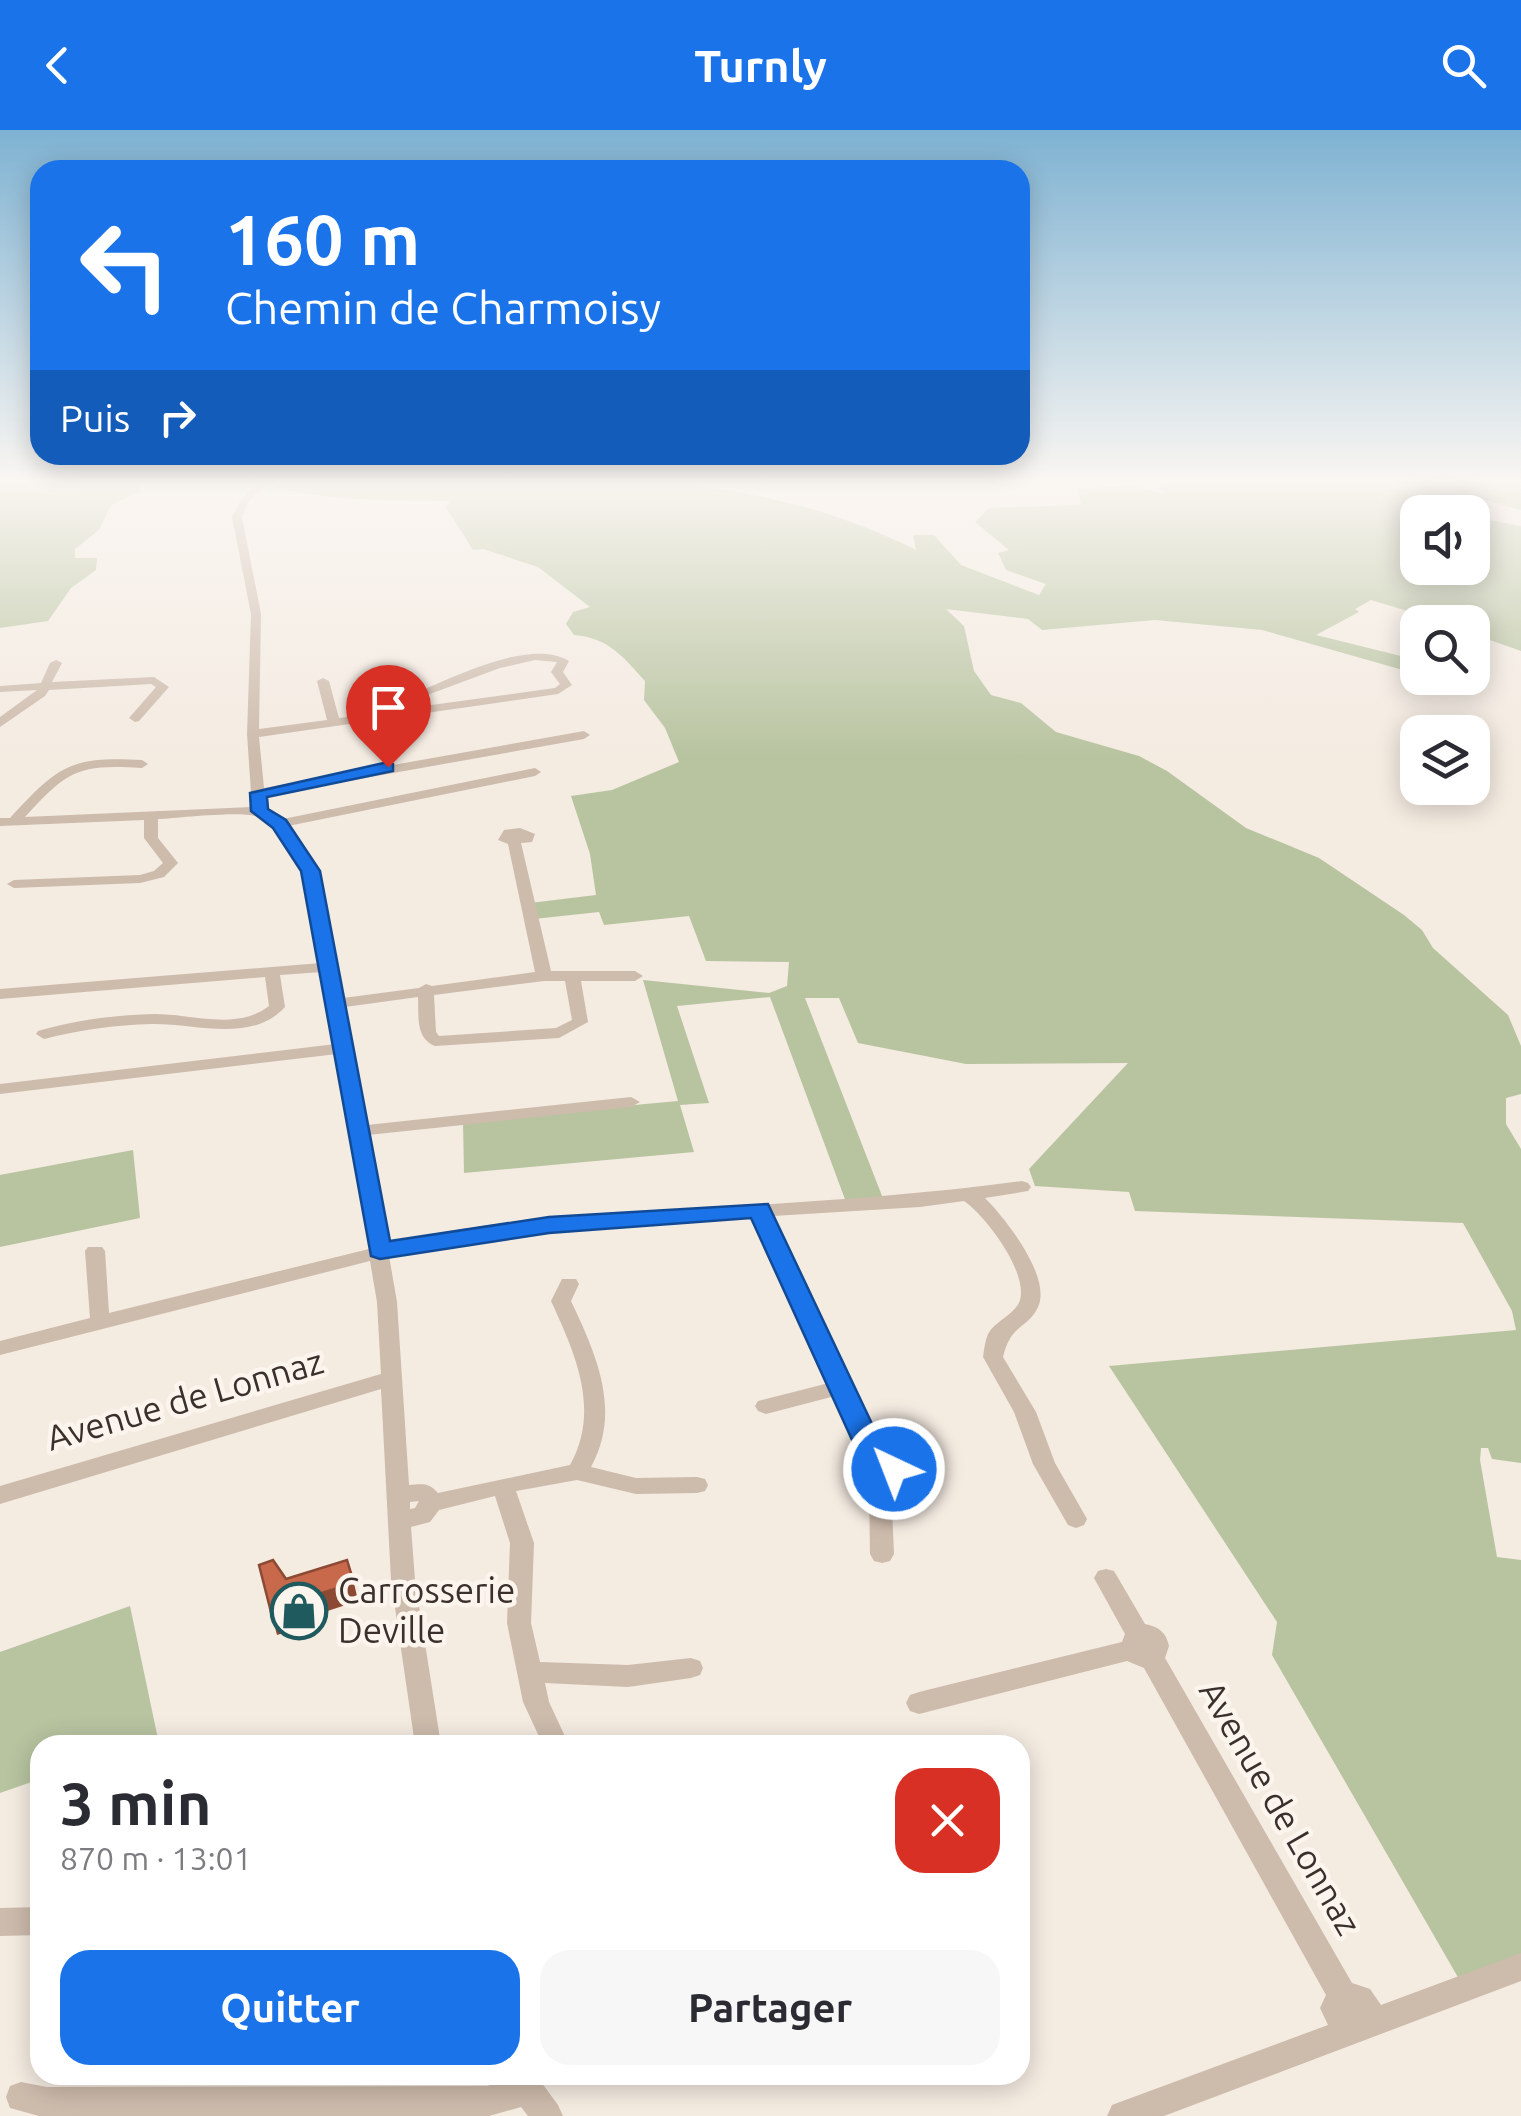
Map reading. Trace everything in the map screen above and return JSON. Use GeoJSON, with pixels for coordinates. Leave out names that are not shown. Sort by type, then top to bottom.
{"type":"FeatureCollection","features":[{"type":"Feature","properties":{"kind":"street"},"geometry":{"type":"LineString","coordinates":[[248,571],[256,614],[254,734],[259,811]]}},
{"type":"Feature","properties":{"kind":"street"},"geometry":{"type":"LineString","coordinates":[[388,716],[418,708],[562,689],[567,683],[557,672],[563,661],[550,656],[513,661],[426,692],[419,698],[418,708]]}},
{"type":"Feature","properties":{"kind":"street"},"geometry":{"type":"LineString","coordinates":[[0,723],[49,684],[56,663]]}},
{"type":"Feature","properties":{"kind":"street"},"geometry":{"type":"LineString","coordinates":[[0,689],[154,680],[163,687],[161,693],[135,718]]}},
{"type":"Feature","properties":{"kind":"street"},"geometry":{"type":"LineString","coordinates":[[323,681],[334,723]]}},
{"type":"Feature","properties":{"kind":"street"},"geometry":{"type":"LineString","coordinates":[[254,734],[562,694]]}},
{"type":"Feature","properties":{"kind":"street"},"geometry":{"type":"LineString","coordinates":[[258,793],[584,735]]}},
{"type":"Feature","properties":{"kind":"street"},"geometry":{"type":"LineString","coordinates":[[6,822],[38,791],[78,764],[99,760],[142,764]]}},
{"type":"Feature","properties":{"kind":"street"},"geometry":{"type":"LineString","coordinates":[[280,824],[536,772]]}},
{"type":"Feature","properties":{"kind":"street"},"geometry":{"type":"LineString","coordinates":[[6,822],[259,811],[280,824],[310,867],[380,1250],[392,1378],[404,1592],[426,1735]]}},
{"type":"Feature","properties":{"kind":"street"},"geometry":{"type":"LineString","coordinates":[[14,884],[140,880],[158,874],[171,863],[150,838],[152,818]]}},
{"type":"Feature","properties":{"kind":"street"},"geometry":{"type":"LineString","coordinates":[[514,842],[544,976]]}},
{"type":"Feature","properties":{"kind":"street"},"geometry":{"type":"LineString","coordinates":[[0,994],[327,967]]}},
{"type":"Feature","properties":{"kind":"street"},"geometry":{"type":"LineString","coordinates":[[44,1034],[146,1020],[208,1023],[261,1018],[277,1007],[272,972]]}},
{"type":"Feature","properties":{"kind":"street"},"geometry":{"type":"LineString","coordinates":[[426,990],[428,1033],[435,1042],[560,1033],[580,1022],[572,975]]}},
{"type":"Feature","properties":{"kind":"street"},"geometry":{"type":"LineString","coordinates":[[334,1004],[544,976],[635,976]]}},
{"type":"Feature","properties":{"kind":"street"},"geometry":{"type":"LineString","coordinates":[[0,1088],[344,1048]]}},
{"type":"Feature","properties":{"kind":"street"},"geometry":{"type":"LineString","coordinates":[[359,1132],[631,1102]]}},
{"type":"Feature","properties":{"kind":"street"},"geometry":{"type":"LineString","coordinates":[[0,1348],[380,1250],[564,1223],[1022,1187]]}},
{"type":"Feature","properties":{"kind":"street"},"geometry":{"type":"LineString","coordinates":[[967,1194],[986,1208],[1030,1277],[1028,1306],[998,1336],[994,1358],[1025,1412],[1044,1464],[1076,1519]]}},
{"type":"Feature","properties":{"kind":"street"},"geometry":{"type":"LineString","coordinates":[[760,1210],[876,1467],[882,1554]]}},
{"type":"Feature","properties":{"kind":"street"},"geometry":{"type":"LineString","coordinates":[[94,1250],[100,1322]]}},
{"type":"Feature","properties":{"kind":"street"},"geometry":{"type":"LineString","coordinates":[[569,1284],[562,1301],[588,1356],[596,1398],[590,1455],[578,1472]]}},
{"type":"Feature","properties":{"kind":"street","name":"Avenue de Lonnaz"},"geometry":{"type":"LineString","coordinates":[[0,1495],[392,1378]]}},
{"type":"Feature","properties":{"kind":"street"},"geometry":{"type":"LineString","coordinates":[[766,1406],[841,1387]]}},
{"type":"Feature","properties":{"kind":"street"},"geometry":{"type":"LineString","coordinates":[[399,1520],[422,1516],[432,1503],[504,1488],[525,1477],[578,1472],[636,1486],[697,1485]]}},
{"type":"Feature","properties":{"kind":"street"},"geometry":{"type":"LineString","coordinates":[[504,1488],[522,1543],[519,1623],[536,1702],[551,1735]]}},
{"type":"Feature","properties":{"kind":"street"},"geometry":{"type":"LineString","coordinates":[[398,1494],[424,1492],[432,1503]]}},
{"type":"Feature","properties":{"kind":"street","name":"Avenue de Lonnaz"},"geometry":{"type":"LineString","coordinates":[[1106,1578],[1141,1647],[1343,1996],[1360,2000],[1361,2027]]}},
{"type":"Feature","properties":{"kind":"street"},"geometry":{"type":"LineString","coordinates":[[919,1703],[1141,1647]]}},
{"type":"Feature","properties":{"kind":"street"},"geometry":{"type":"LineString","coordinates":[[530,1672],[628,1676],[691,1668]]}},
{"type":"Feature","properties":{"kind":"street"},"geometry":{"type":"LineString","coordinates":[[0,1922],[30,1921]]}},
{"type":"Feature","properties":{"kind":"street"},"geometry":{"type":"LineString","coordinates":[[1123,2116],[1521,1967]]}},
{"type":"Feature","properties":{"kind":"street"},"geometry":{"type":"LineString","coordinates":[[22,2096],[47,2102],[488,2101],[516,2085]]}},
{"type":"Feature","properties":{"kind":"street"},"geometry":{"type":"LineString","coordinates":[[523,2085],[547,2116]]}},
{"type":"Feature","properties":{"kind":"green space"},"geometry":{"type":"Polygon","coordinates":[[[0,571],[95,571],[71,588],[48,621],[0,628],[0,571]]]}},
{"type":"Feature","properties":{"kind":"green space"},"geometry":{"type":"Polygon","coordinates":[[[543,571],[976,571],[1039,595],[1046,584],[1008,571],[1400,571],[1400,585],[1490,585],[1490,571],[1521,571],[1521,651],[1490,640],[1490,605],[1400,605],[1400,609],[1371,600],[1355,609],[1359,612],[1316,635],[1400,656],[1400,669],[1262,630],[1155,620],[1042,630],[1028,619],[946,609],[964,626],[974,671],[991,695],[1021,703],[1056,732],[1139,756],[1167,771],[1246,828],[1319,858],[1404,915],[1422,930],[1433,948],[1508,1015],[1521,1046],[1521,1094],[1506,1098],[1506,1124],[1521,1149],[1521,1463],[1492,1459],[1488,1448],[1481,1448],[1480,1460],[1497,1557],[1521,1560],[1521,1955],[1459,1979],[1272,1655],[1277,1622],[1109,1366],[1516,1330],[1512,1311],[1463,1223],[1135,1211],[1129,1192],[1035,1186],[1029,1169],[1128,1063],[966,1064],[858,1043],[839,998],[805,998],[884,1201],[846,1202],[770,997],[677,1006],[709,1103],[680,1105],[694,1152],[464,1173],[463,1121],[678,1101],[643,980],[769,993],[787,986],[789,962],[706,961],[689,916],[604,925],[599,912],[534,919],[530,903],[596,895],[590,854],[571,796],[612,790],[679,762],[665,728],[644,700],[645,681],[606,644],[574,635],[566,624],[573,612],[590,607],[543,571]]]}},
{"type":"Feature","properties":{"kind":"green space"},"geometry":{"type":"Polygon","coordinates":[[[133,1150],[140,1218],[0,1247],[0,1175],[133,1150]]]}},
{"type":"Feature","properties":{"kind":"green space"},"geometry":{"type":"Polygon","coordinates":[[[130,1606],[157,1735],[30,1735],[30,1782],[0,1793],[0,1652],[130,1606]]]}},
{"type":"Feature","properties":{"kind":"building"},"geometry":{"type":"Polygon","coordinates":[[[273,1560],[286,1579],[347,1560],[354,1583],[302,1599],[304,1606],[272,1616],[259,1565],[273,1560]]]}},
{"type":"Feature","properties":{"kind":"place","name":"Carrosserie Deville"},"geometry":{"type":"Point","coordinates":[299,1611]}},
{"type":"Feature","properties":{"kind":"route"},"geometry":{"type":"LineString","coordinates":[[388,767],[258,793],[259,811],[280,824],[310,871],[380,1250],[549,1225],[760,1210],[873,1456],[888,1458],[894,1469]]}}]}
